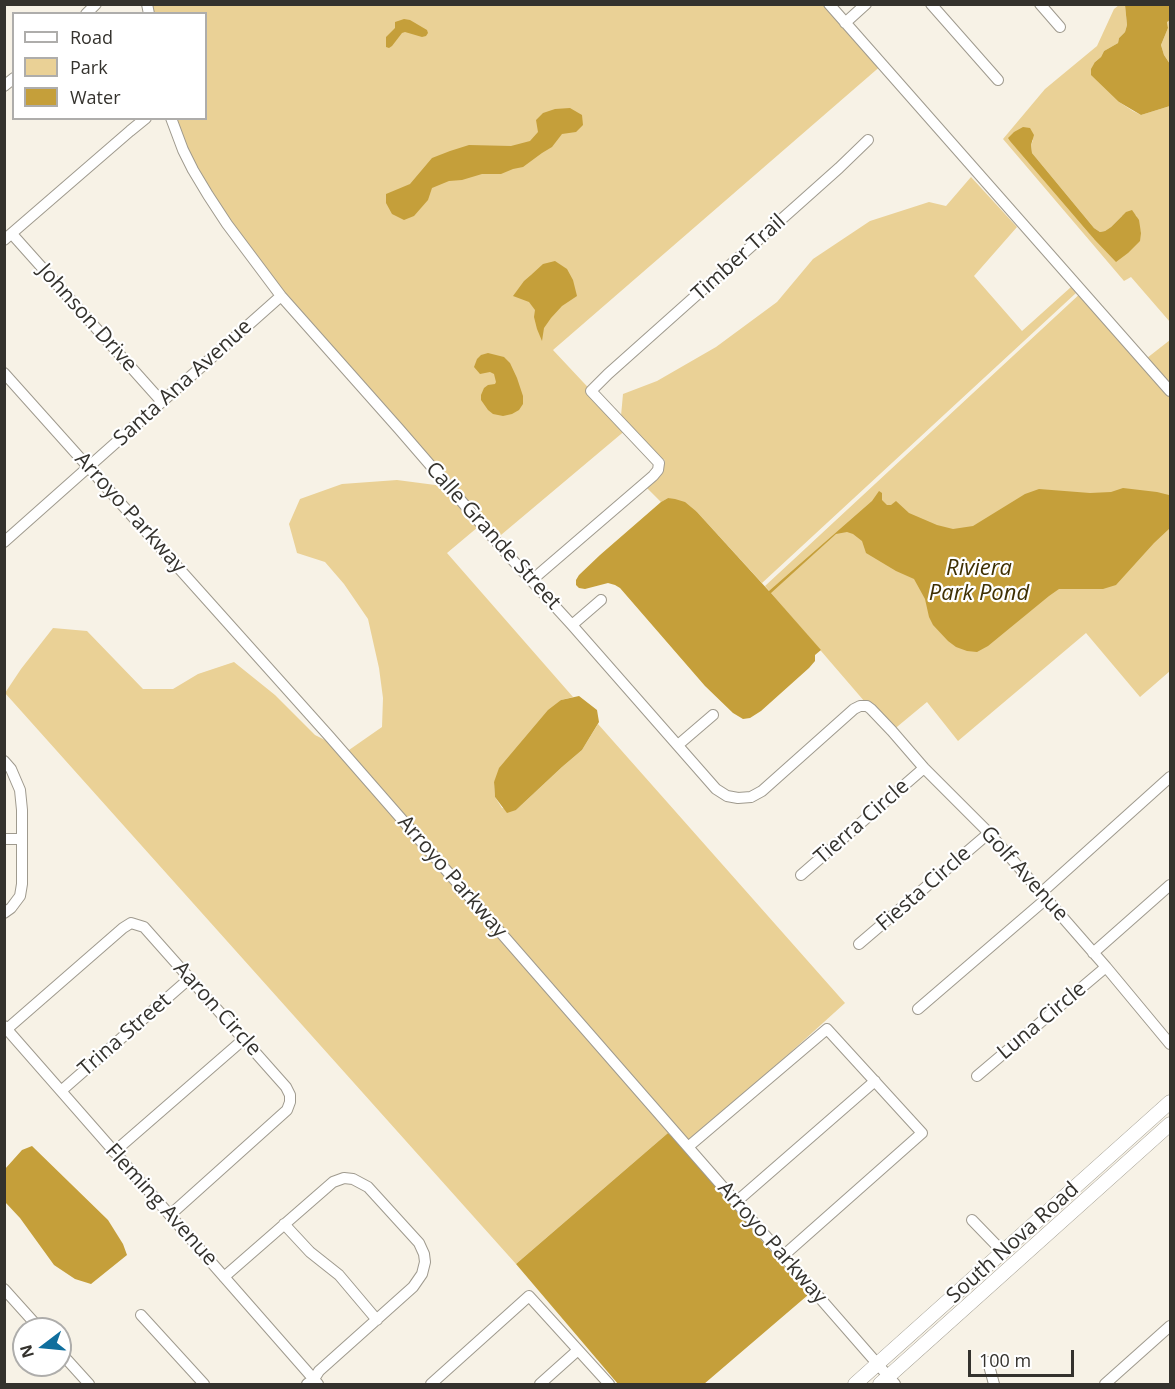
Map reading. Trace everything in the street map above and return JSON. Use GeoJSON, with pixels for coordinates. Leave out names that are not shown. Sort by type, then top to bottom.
{"type":"FeatureCollection","features":[{"type":"Feature","properties":{"kind":"main road","name":"South Nova Road"},"geometry":{"type":"LineString","coordinates":[[855,1384],[1170,1102]]}},
{"type":"Feature","properties":{"kind":"main road"},"geometry":{"type":"LineString","coordinates":[[888,1382],[1001,1276],[1170,1124]]}},
{"type":"Feature","properties":{"kind":"main road"},"geometry":{"type":"LineString","coordinates":[[1093,1193],[1099,1179],[1100,1165]]}},
{"type":"Feature","properties":{"kind":"main road"},"geometry":{"type":"LineString","coordinates":[[1001,1276],[1004,1251]]}},
{"type":"Feature","properties":{"kind":"street"},"geometry":{"type":"LineString","coordinates":[[830,4],[1170,391]]}},
{"type":"Feature","properties":{"kind":"street"},"geometry":{"type":"LineString","coordinates":[[846,23],[866,4]]}},
{"type":"Feature","properties":{"kind":"street"},"geometry":{"type":"LineString","coordinates":[[931,4],[998,80]]}},
{"type":"Feature","properties":{"kind":"street"},"geometry":{"type":"LineString","coordinates":[[1040,4],[1060,27]]}},
{"type":"Feature","properties":{"kind":"street"},"geometry":{"type":"LineString","coordinates":[[8,237],[144,120]]}},
{"type":"Feature","properties":{"kind":"street","name":"Calle Grande Street"},"geometry":{"type":"LineString","coordinates":[[172,120],[192,170],[227,224],[281,296],[716,789],[727,796],[751,797],[762,791],[854,710],[860,706],[872,709]]}},
{"type":"Feature","properties":{"kind":"street","name":"Timber Trail"},"geometry":{"type":"LineString","coordinates":[[532,580],[658,470],[659,462],[591,391],[868,140]]}},
{"type":"Feature","properties":{"kind":"street","name":"Johnson Drive"},"geometry":{"type":"LineString","coordinates":[[8,237],[162,402]]}},
{"type":"Feature","properties":{"kind":"street","name":"Santa Ana Avenue"},"geometry":{"type":"LineString","coordinates":[[4,542],[281,296]]}},
{"type":"Feature","properties":{"kind":"street","name":"Arroyo Parkway"},"geometry":{"type":"LineString","coordinates":[[4,373],[329,736],[736,1202],[877,1365],[888,1382]]}},
{"type":"Feature","properties":{"kind":"street"},"geometry":{"type":"LineString","coordinates":[[572,625],[601,600]]}},
{"type":"Feature","properties":{"kind":"street","name":"Golf Avenue"},"geometry":{"type":"LineString","coordinates":[[872,709],[924,768],[989,833],[1106,966],[1170,1044]]}},
{"type":"Feature","properties":{"kind":"street"},"geometry":{"type":"LineString","coordinates":[[678,745],[713,716]]}},
{"type":"Feature","properties":{"kind":"street"},"geometry":{"type":"LineString","coordinates":[[4,761],[11,769],[20,790],[22,810],[20,896],[4,913]]}},
{"type":"Feature","properties":{"kind":"street","name":"Tierra Circle"},"geometry":{"type":"LineString","coordinates":[[801,875],[924,768]]}},
{"type":"Feature","properties":{"kind":"street"},"geometry":{"type":"LineString","coordinates":[[918,1009],[1170,777]]}},
{"type":"Feature","properties":{"kind":"street","name":"Fiesta Circle"},"geometry":{"type":"LineString","coordinates":[[859,944],[989,833]]}},
{"type":"Feature","properties":{"kind":"street"},"geometry":{"type":"LineString","coordinates":[[4,839],[22,839]]}},
{"type":"Feature","properties":{"kind":"street"},"geometry":{"type":"LineString","coordinates":[[1094,953],[1170,885]]}},
{"type":"Feature","properties":{"kind":"street","name":"Aaron Circle"},"geometry":{"type":"LineString","coordinates":[[6,1027],[131,923],[144,927],[286,1087],[290,1095],[287,1110],[170,1215]]}},
{"type":"Feature","properties":{"kind":"street","name":"Luna Circle"},"geometry":{"type":"LineString","coordinates":[[977,1076],[1106,966]]}},
{"type":"Feature","properties":{"kind":"street","name":"Trina Street"},"geometry":{"type":"LineString","coordinates":[[61,1091],[190,978]]}},
{"type":"Feature","properties":{"kind":"street","name":"Fleming Avenue"},"geometry":{"type":"LineString","coordinates":[[6,1027],[224,1276],[313,1383]]}},
{"type":"Feature","properties":{"kind":"street"},"geometry":{"type":"LineString","coordinates":[[688,1147],[827,1029],[922,1133],[783,1257]]}},
{"type":"Feature","properties":{"kind":"street"},"geometry":{"type":"LineString","coordinates":[[114,1152],[243,1039]]}},
{"type":"Feature","properties":{"kind":"street"},"geometry":{"type":"LineString","coordinates":[[736,1202],[875,1081]]}},
{"type":"Feature","properties":{"kind":"street"},"geometry":{"type":"LineString","coordinates":[[224,1276],[333,1182],[344,1178],[353,1179],[368,1186],[419,1243],[424,1254],[424,1262],[422,1274],[413,1287],[319,1371],[313,1383]]}},
{"type":"Feature","properties":{"kind":"street"},"geometry":{"type":"LineString","coordinates":[[972,1220],[1004,1251]]}},
{"type":"Feature","properties":{"kind":"street"},"geometry":{"type":"LineString","coordinates":[[284,1224],[310,1252],[339,1275],[378,1320]]}},
{"type":"Feature","properties":{"kind":"street"},"geometry":{"type":"LineString","coordinates":[[4,1289],[29,1317]]}},
{"type":"Feature","properties":{"kind":"street"},"geometry":{"type":"LineString","coordinates":[[431,1384],[529,1296],[609,1384]]}},
{"type":"Feature","properties":{"kind":"street"},"geometry":{"type":"LineString","coordinates":[[141,1315],[204,1384]]}},
{"type":"Feature","properties":{"kind":"street"},"geometry":{"type":"LineString","coordinates":[[1105,1384],[1170,1326]]}},
{"type":"Feature","properties":{"kind":"street"},"geometry":{"type":"LineString","coordinates":[[540,1384],[578,1350]]}},
{"type":"Feature","properties":{"kind":"street"},"geometry":{"type":"LineString","coordinates":[[988,1362],[994,1384]]}},
{"type":"Feature","properties":{"kind":"street"},"geometry":{"type":"LineString","coordinates":[[72,1366],[88,1384]]}},
{"type":"Feature","properties":{"kind":"green space"},"geometry":{"type":"Polygon","coordinates":[[[147,5],[830,5],[883,64],[553,350],[627,429],[495,540],[281,296],[193,170],[172,120],[207,120],[207,12],[148,12],[147,5]]]}},
{"type":"Feature","properties":{"kind":"green space"},"geometry":{"type":"Polygon","coordinates":[[[1119,5],[1125,5],[1127,25],[1125,32],[1119,38],[1118,43],[1104,51],[1095,62],[1119,102],[1133,111],[1141,115],[1170,106],[1170,322],[1131,277],[1124,281],[1003,139],[1045,89],[1097,46],[1114,9],[1119,5]],[[1014,132],[1094,239],[1141,233],[1136,215],[1122,216],[1105,231],[1100,232],[1094,228],[1032,153],[1033,140],[1014,132]]]}},
{"type":"Feature","properties":{"kind":"green space"},"geometry":{"type":"Polygon","coordinates":[[[1170,20],[1170,64],[1161,45],[1168,28],[1167,21],[1170,20]]]}},
{"type":"Feature","properties":{"kind":"green space"},"geometry":{"type":"Polygon","coordinates":[[[971,177],[1017,227],[974,276],[1022,331],[1071,287],[1076,293],[762,583],[697,512],[668,498],[661,502],[646,487],[665,463],[664,459],[621,416],[623,394],[657,381],[716,347],[777,302],[813,259],[870,221],[929,202],[946,206],[971,177]]]}},
{"type":"Feature","properties":{"kind":"green space"},"geometry":{"type":"Polygon","coordinates":[[[1083,291],[1170,390],[1170,671],[1140,697],[1086,633],[958,741],[927,702],[892,731],[765,586],[1083,291]]]}},
{"type":"Feature","properties":{"kind":"green space"},"geometry":{"type":"Polygon","coordinates":[[[1170,340],[1170,384],[1147,358],[1170,340]]]}},
{"type":"Feature","properties":{"kind":"green space"},"geometry":{"type":"Polygon","coordinates":[[[397,480],[443,486],[478,527],[447,553],[573,697],[561,700],[494,782],[495,797],[502,808],[516,810],[582,750],[598,724],[845,1003],[689,1141],[345,749],[349,750],[382,727],[383,698],[368,619],[344,584],[325,562],[297,553],[289,524],[300,499],[342,484],[397,480]]]}},
{"type":"Feature","properties":{"kind":"green space"},"geometry":{"type":"Polygon","coordinates":[[[53,628],[87,631],[143,689],[173,689],[198,674],[234,662],[275,695],[315,735],[327,741],[684,1149],[668,1133],[516,1264],[5,693],[53,628]]]}},
{"type":"Feature","properties":{"kind":"water"},"geometry":{"type":"Polygon","coordinates":[[[1125,5],[1170,5],[1170,20],[1167,22],[1168,28],[1161,45],[1170,64],[1170,106],[1141,115],[1119,102],[1091,75],[1095,62],[1104,51],[1118,43],[1119,38],[1125,32],[1127,25],[1125,5]]]}},
{"type":"Feature","properties":{"kind":"water"},"geometry":{"type":"Polygon","coordinates":[[[410,20],[427,30],[428,33],[422,37],[402,33],[392,46],[386,47],[386,37],[395,28],[395,22],[410,20]]]}},
{"type":"Feature","properties":{"kind":"water"},"geometry":{"type":"Polygon","coordinates":[[[570,108],[582,115],[583,125],[576,132],[562,134],[552,147],[523,167],[501,174],[482,174],[449,181],[432,188],[428,200],[414,216],[404,220],[392,214],[386,203],[386,194],[410,184],[432,158],[469,145],[511,146],[530,141],[538,132],[536,120],[543,113],[570,108]]]}},
{"type":"Feature","properties":{"kind":"water"},"geometry":{"type":"Polygon","coordinates":[[[1023,127],[1030,128],[1034,135],[1031,145],[1032,153],[1094,228],[1100,232],[1105,231],[1126,212],[1132,210],[1139,220],[1141,233],[1140,241],[1128,253],[1116,262],[1010,141],[1008,138],[1023,127]]]}},
{"type":"Feature","properties":{"kind":"water"},"geometry":{"type":"Polygon","coordinates":[[[555,261],[567,269],[573,280],[577,296],[562,306],[551,318],[544,328],[542,341],[534,317],[535,310],[529,302],[513,296],[524,281],[543,264],[555,261]]]}},
{"type":"Feature","properties":{"kind":"water"},"geometry":{"type":"Polygon","coordinates":[[[488,353],[504,357],[510,363],[517,378],[523,404],[512,414],[503,416],[493,414],[481,400],[484,388],[496,382],[494,374],[490,372],[480,374],[474,367],[481,355],[488,353]]]}},
{"type":"Feature","properties":{"kind":"water","name":"Riviera Park Pond"},"geometry":{"type":"Polygon","coordinates":[[[1123,488],[1169,495],[1170,528],[1116,585],[1103,589],[1059,589],[988,646],[977,652],[956,647],[933,625],[925,599],[914,579],[866,553],[862,541],[853,534],[847,532],[836,534],[771,593],[821,650],[815,655],[815,661],[809,668],[750,718],[743,719],[733,713],[705,686],[620,588],[608,583],[585,589],[576,585],[579,575],[600,555],[668,498],[685,502],[697,512],[769,591],[872,501],[879,491],[882,493],[882,500],[887,505],[896,501],[909,513],[953,529],[973,526],[1025,494],[1039,489],[1090,493],[1111,492],[1123,488]]]}},
{"type":"Feature","properties":{"kind":"water"},"geometry":{"type":"Polygon","coordinates":[[[579,696],[597,710],[599,722],[582,750],[516,810],[507,813],[495,797],[494,782],[499,768],[548,710],[561,700],[579,696]]]}},
{"type":"Feature","properties":{"kind":"water"},"geometry":{"type":"Polygon","coordinates":[[[668,1133],[808,1295],[704,1384],[618,1384],[516,1264],[668,1133]]]}},
{"type":"Feature","properties":{"kind":"water"},"geometry":{"type":"Polygon","coordinates":[[[32,1146],[108,1220],[123,1244],[127,1255],[91,1284],[75,1279],[54,1265],[20,1218],[5,1202],[5,1169],[22,1150],[32,1146]]]}}]}
